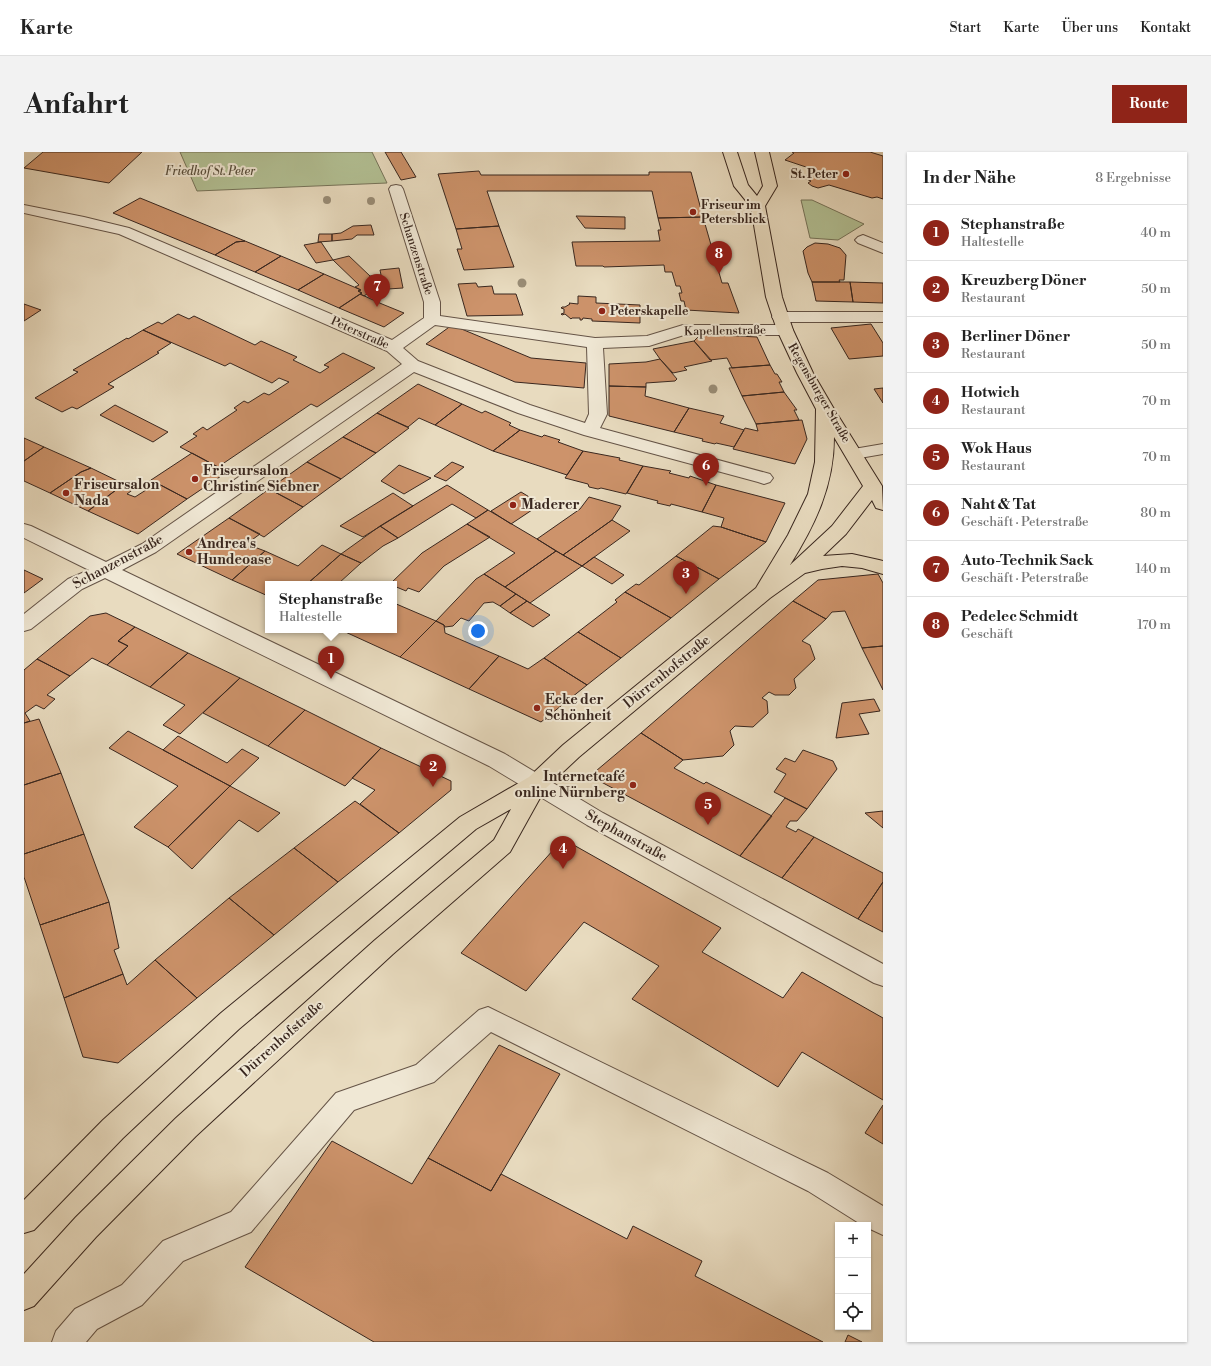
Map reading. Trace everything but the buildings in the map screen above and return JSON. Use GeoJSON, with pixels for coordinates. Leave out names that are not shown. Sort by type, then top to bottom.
{"type":"FeatureCollection","features":[{"type":"Feature","properties":{"kind":"main road"},"geometry":{"type":"LineString","coordinates":[[730,152],[741,186],[758,206],[770,186],[762,152]]}},
{"type":"Feature","properties":{"kind":"main road","name":"Regensburger Straße"},"geometry":{"type":"LineString","coordinates":[[758,206],[774,297],[782,324],[802,368],[825,409],[854,454],[883,504]]}},
{"type":"Feature","properties":{"kind":"main road","name":"Dürrenhofstraße"},"geometry":{"type":"LineString","coordinates":[[763,593],[807,519],[814,504],[823,468],[825,409]]}},
{"type":"Feature","properties":{"kind":"main road","name":"Dürrenhofstraße"},"geometry":{"type":"LineString","coordinates":[[24,1220],[144,1100],[259,996],[468,823],[537,783],[568,753],[763,593],[798,569],[839,530],[873,486]]}},
{"type":"Feature","properties":{"kind":"main road"},"geometry":{"type":"LineString","coordinates":[[798,569],[828,561],[850,559],[871,563],[883,568]]}},
{"type":"Feature","properties":{"kind":"main road","name":"Dürrenhofstraße"},"geometry":{"type":"LineString","coordinates":[[24,1296],[86,1227],[192,1122],[384,947],[502,846],[537,783]]}},
{"type":"Feature","properties":{"kind":"street","name":"Schanzenstraße"},"geometry":{"type":"LineString","coordinates":[[396,189],[432,302],[432,320]]}},
{"type":"Feature","properties":{"kind":"street","name":"Peterstraße"},"geometry":{"type":"LineString","coordinates":[[24,209],[124,231],[393,347],[412,365],[524,409],[590,431],[764,478]]}},
{"type":"Feature","properties":{"kind":"street"},"geometry":{"type":"LineString","coordinates":[[863,240],[883,248]]}},
{"type":"Feature","properties":{"kind":"street","name":"Kapellenstraße"},"geometry":{"type":"LineString","coordinates":[[432,320],[595,343],[650,341],[683,330],[757,331],[782,324],[883,317]]}},
{"type":"Feature","properties":{"kind":"street"},"geometry":{"type":"LineString","coordinates":[[393,347],[432,320]]}},
{"type":"Feature","properties":{"kind":"street"},"geometry":{"type":"LineString","coordinates":[[590,431],[598,414],[595,343]]}},
{"type":"Feature","properties":{"kind":"street","name":"Schanzenstraße"},"geometry":{"type":"LineString","coordinates":[[24,624],[74,584],[108,570],[149,548],[412,365]]}},
{"type":"Feature","properties":{"kind":"street"},"geometry":{"type":"LineString","coordinates":[[854,454],[883,449]]}},
{"type":"Feature","properties":{"kind":"street","name":"Stephanstraße"},"geometry":{"type":"LineString","coordinates":[[24,530],[470,746],[537,783],[595,819],[883,976]]}},
{"type":"Feature","properties":{"kind":"street"},"geometry":{"type":"LineString","coordinates":[[67,1342],[86,1319],[132,1295],[173,1251],[241,1222],[345,1101],[425,1074],[488,1018],[818,1182],[883,1222]]}},
{"type":"Feature","properties":{"kind":"green space","name":"Friedhof St. Peter"},"geometry":{"type":"Polygon","coordinates":[[[180,152],[372,152],[387,183],[197,191],[180,152]]]}},
{"type":"Feature","properties":{"kind":"green space"},"geometry":{"type":"Polygon","coordinates":[[[801,200],[812,200],[864,224],[838,240],[810,238],[801,200]]]}},
{"type":"Feature","properties":{"kind":"place","name":"St. Peter"},"geometry":{"type":"Point","coordinates":[846,174]}},
{"type":"Feature","properties":{"kind":"place","name":"Friseur im Petersblick"},"geometry":{"type":"Point","coordinates":[693,212]}},
{"type":"Feature","properties":{"kind":"place","name":"Pedelec Schmidt"},"geometry":{"type":"Point","coordinates":[719,274]}},
{"type":"Feature","properties":{"kind":"place","name":"Auto-Technik Sack"},"geometry":{"type":"Point","coordinates":[377,307]}},
{"type":"Feature","properties":{"kind":"place","name":"Peterskapelle"},"geometry":{"type":"Point","coordinates":[602,311]}},
{"type":"Feature","properties":{"kind":"place","name":"Friseursalon Christine Siebner"},"geometry":{"type":"Point","coordinates":[195,479]}},
{"type":"Feature","properties":{"kind":"place","name":"Naht & Tat"},"geometry":{"type":"Point","coordinates":[706,486]}},
{"type":"Feature","properties":{"kind":"place","name":"Friseursalon Nada"},"geometry":{"type":"Point","coordinates":[66,493]}},
{"type":"Feature","properties":{"kind":"place","name":"Maderer"},"geometry":{"type":"Point","coordinates":[513,505]}},
{"type":"Feature","properties":{"kind":"place","name":"Andrea's Hundeoase"},"geometry":{"type":"Point","coordinates":[189,552]}},
{"type":"Feature","properties":{"kind":"place","name":"Berliner Döner"},"geometry":{"type":"Point","coordinates":[686,594]}},
{"type":"Feature","properties":{"kind":"place","name":"Stephanstraße"},"geometry":{"type":"Point","coordinates":[331,679]}},
{"type":"Feature","properties":{"kind":"place","name":"Ecke der Schönheit"},"geometry":{"type":"Point","coordinates":[537,708]}},
{"type":"Feature","properties":{"kind":"place","name":"Internetcafé online Nürnberg"},"geometry":{"type":"Point","coordinates":[633,785]}},
{"type":"Feature","properties":{"kind":"place","name":"Kreuzberg Döner"},"geometry":{"type":"Point","coordinates":[433,787]}},
{"type":"Feature","properties":{"kind":"place","name":"Wok Haus"},"geometry":{"type":"Point","coordinates":[708,825]}},
{"type":"Feature","properties":{"kind":"place","name":"Hotwich"},"geometry":{"type":"Point","coordinates":[563,869]}}]}
